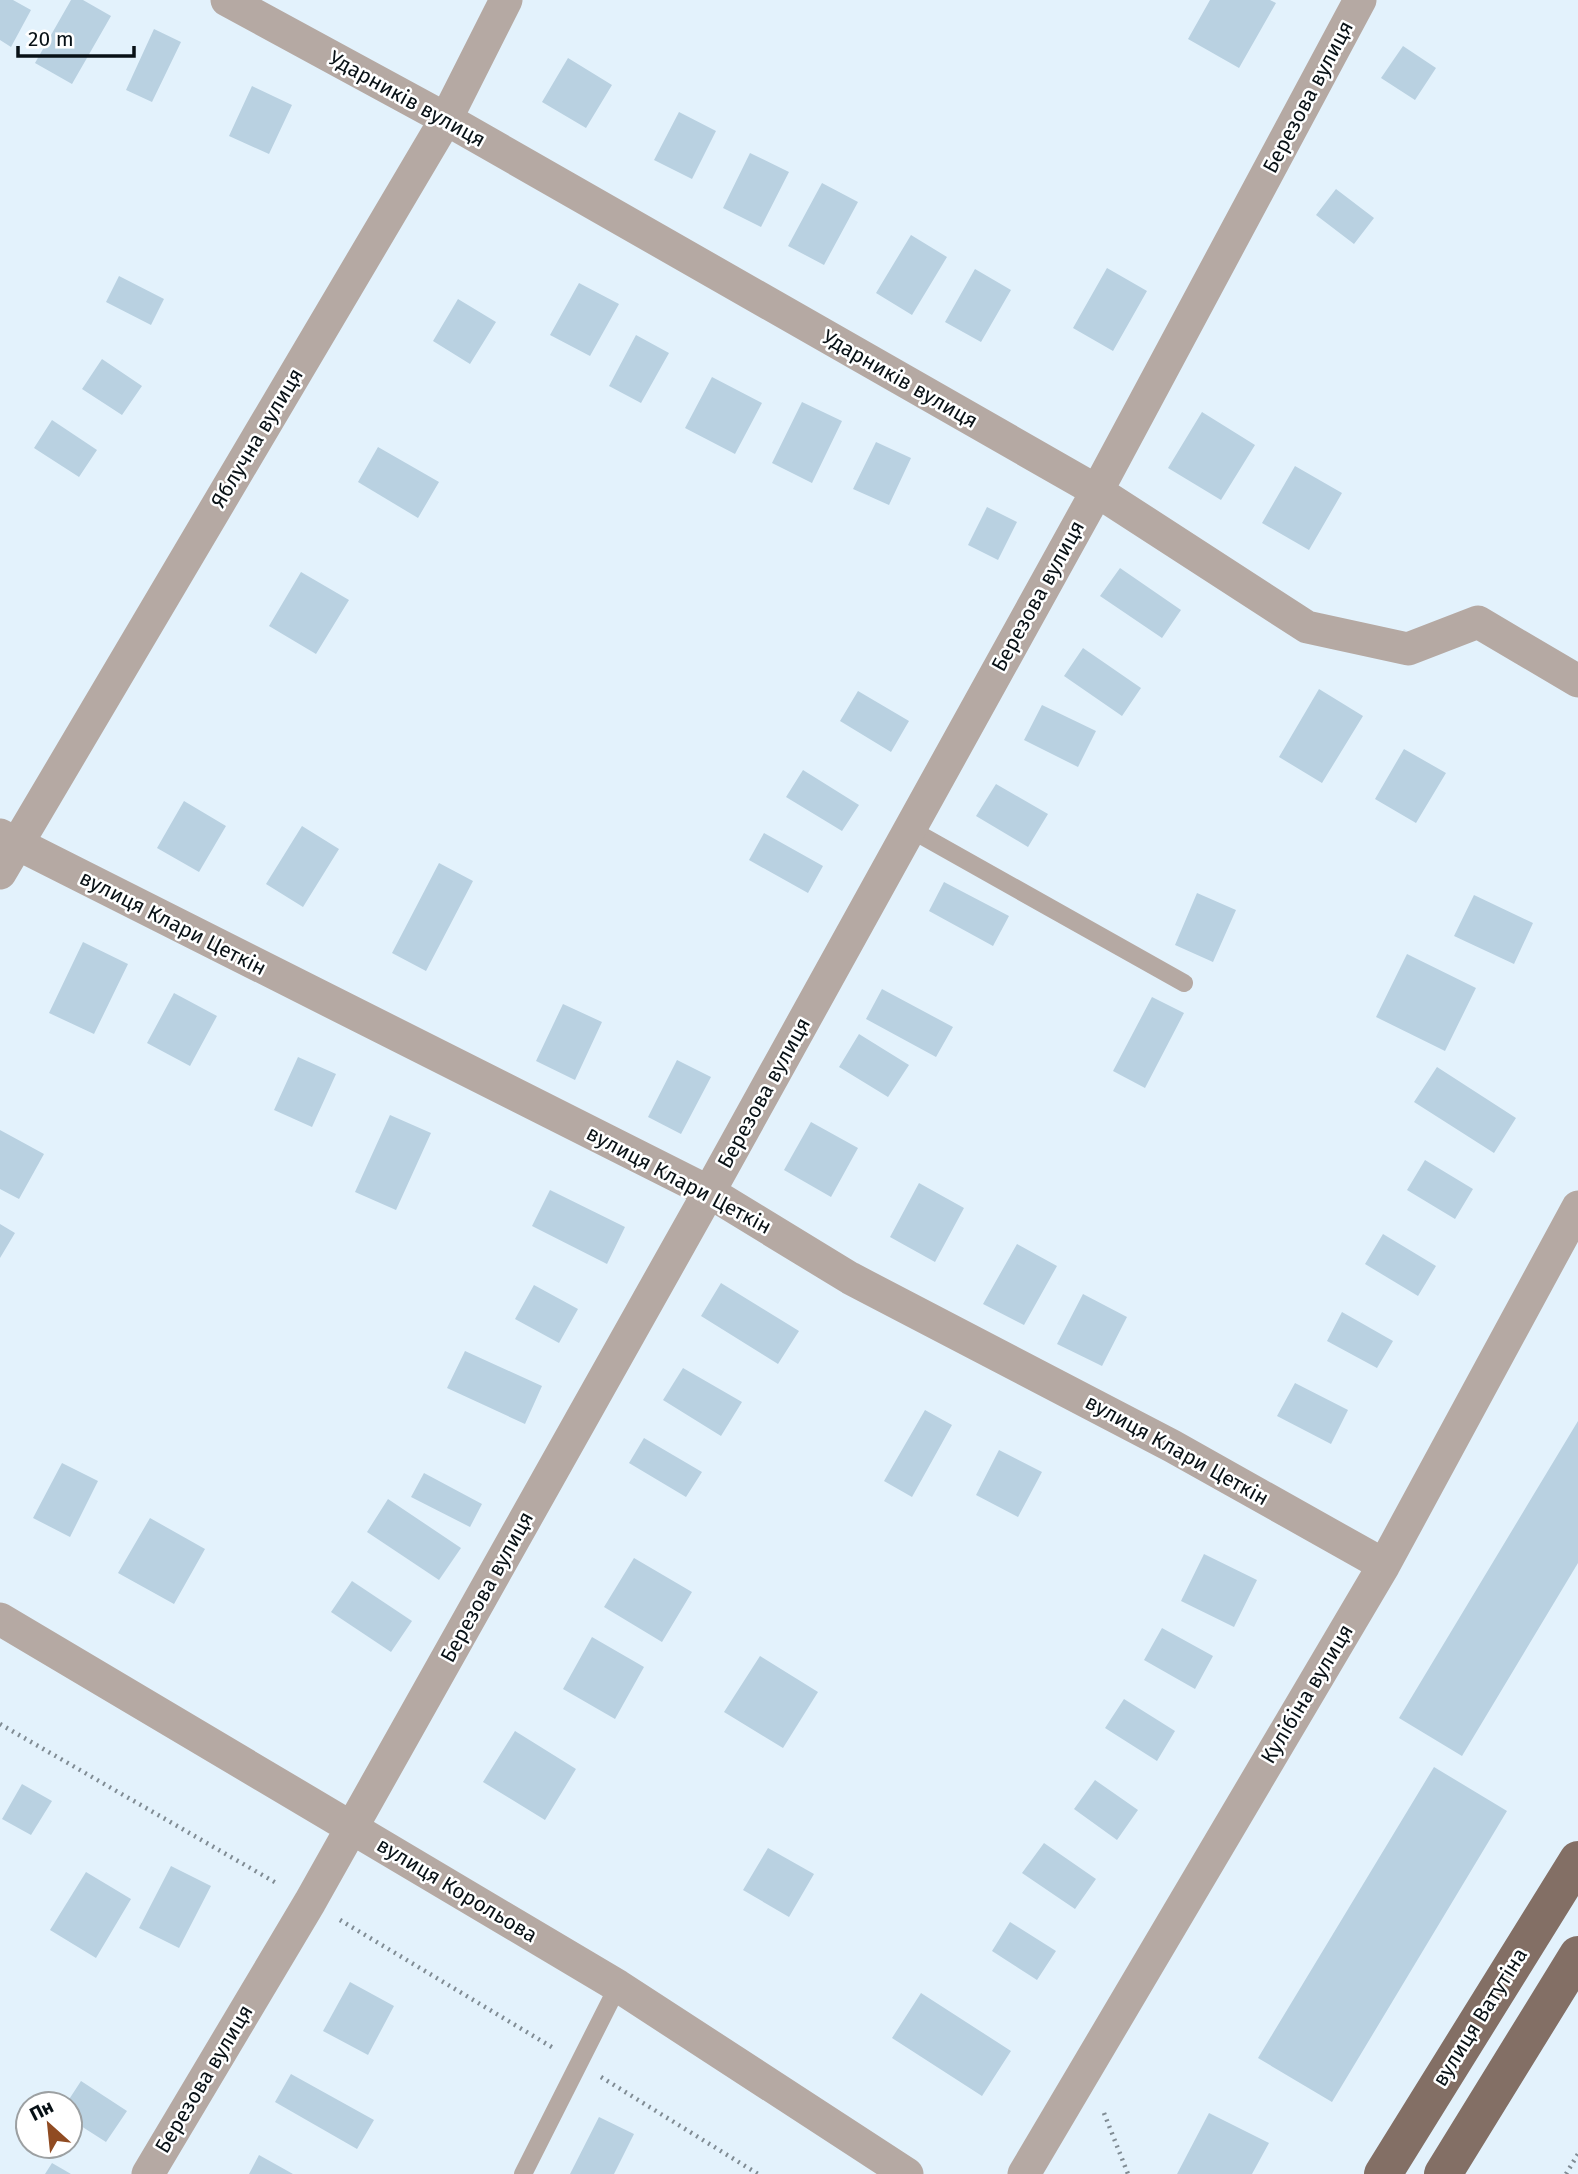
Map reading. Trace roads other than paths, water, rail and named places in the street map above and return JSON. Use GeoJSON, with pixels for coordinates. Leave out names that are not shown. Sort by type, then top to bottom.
{"type":"FeatureCollection","features":[{"type":"Feature","properties":{"kind":"main road","name":"вулиця Ватутіна"},"geometry":{"type":"LineString","coordinates":[[1383,2174],[1578,1860]]}},
{"type":"Feature","properties":{"kind":"main road"},"geometry":{"type":"LineString","coordinates":[[1443,2174],[1578,1955]]}},
{"type":"Feature","properties":{"kind":"street","name":"Ударників вулиця"},"geometry":{"type":"LineString","coordinates":[[227,0],[446,119],[1097,491],[1307,627],[1408,649],[1478,622],[1578,681]]}},
{"type":"Feature","properties":{"kind":"street","name":"Яблучна вулиця"},"geometry":{"type":"LineString","coordinates":[[5,851],[446,119],[506,0]]}},
{"type":"Feature","properties":{"kind":"street","name":"Березова вулиця"},"geometry":{"type":"LineString","coordinates":[[148,2174],[310,1902],[709,1192],[1097,491],[1360,0]]}},
{"type":"Feature","properties":{"kind":"street","name":"вулиця Клари Цеткін"},"geometry":{"type":"LineString","coordinates":[[5,851],[709,1192],[850,1278],[1172,1446],[1384,1565]]}},
{"type":"Feature","properties":{"kind":"street","name":"Кулібіна вулиця"},"geometry":{"type":"LineString","coordinates":[[1024,2174],[1384,1565],[1578,1207]]}},
{"type":"Feature","properties":{"kind":"street","name":"вулиця Корольова"},"geometry":{"type":"LineString","coordinates":[[0,1619],[618,1986],[907,2174]]}},
{"type":"Feature","properties":{"kind":"lane"},"geometry":{"type":"LineString","coordinates":[[910,829],[1184,983]]}},
{"type":"Feature","properties":{"kind":"lane"},"geometry":{"type":"LineString","coordinates":[[523,2174],[618,1986]]}}]}
